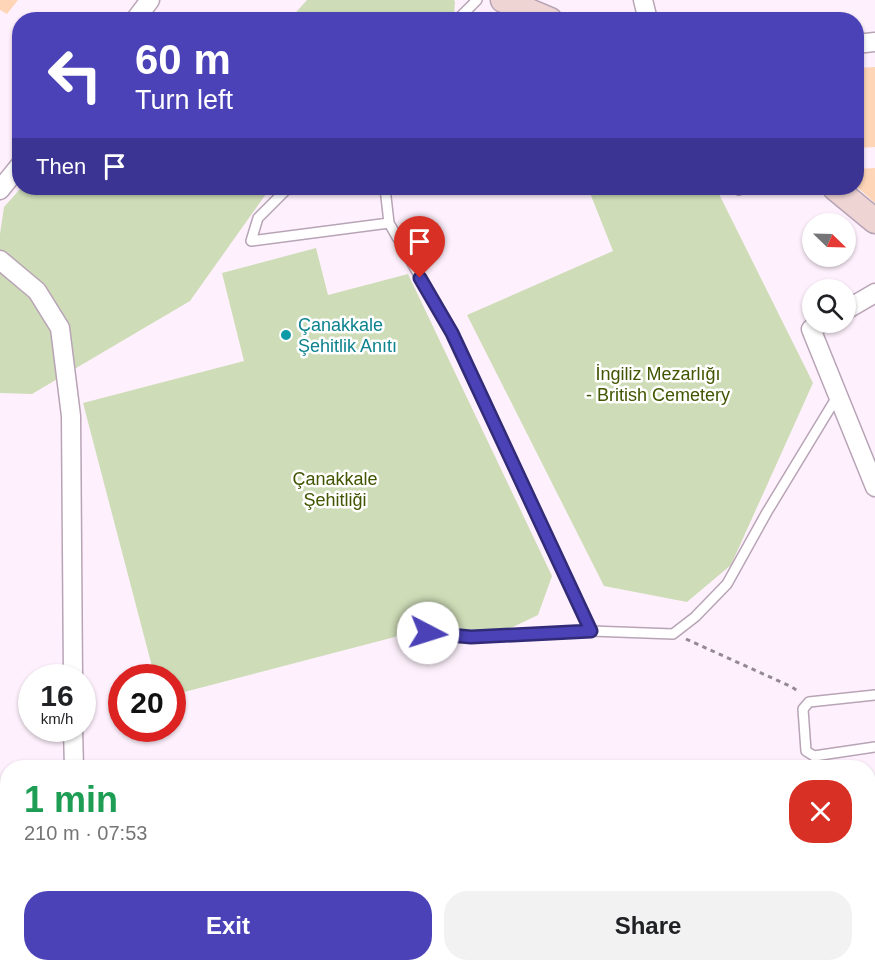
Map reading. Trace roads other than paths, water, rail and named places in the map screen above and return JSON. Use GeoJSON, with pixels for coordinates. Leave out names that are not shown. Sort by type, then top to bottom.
{"type":"FeatureCollection","features":[{"type":"Feature","properties":{"kind":"street"},"geometry":{"type":"LineString","coordinates":[[503,0],[531,12]]}},
{"type":"Feature","properties":{"kind":"street"},"geometry":{"type":"LineString","coordinates":[[0,190],[12,175]]}},
{"type":"Feature","properties":{"kind":"street"},"geometry":{"type":"LineString","coordinates":[[843,195],[875,221]]}},
{"type":"Feature","properties":{"kind":"street"},"geometry":{"type":"LineString","coordinates":[[0,260],[37,291],[60,328],[71,416],[73,664]]}},
{"type":"Feature","properties":{"kind":"street"},"geometry":{"type":"LineString","coordinates":[[856,304],[875,293]]}},
{"type":"Feature","properties":{"kind":"street"},"geometry":{"type":"LineString","coordinates":[[819,333],[838,395],[875,488]]}},
{"type":"Feature","properties":{"kind":"street"},"geometry":{"type":"LineString","coordinates":[[73,742],[74,760]]}},
{"type":"Feature","properties":{"kind":"lane"},"geometry":{"type":"LineString","coordinates":[[465,12],[477,0]]}},
{"type":"Feature","properties":{"kind":"lane"},"geometry":{"type":"LineString","coordinates":[[281,195],[258,218],[251,241],[389,223]]}},
{"type":"Feature","properties":{"kind":"lane"},"geometry":{"type":"LineString","coordinates":[[386,195],[389,223],[452,333],[591,631]]}},
{"type":"Feature","properties":{"kind":"lane"},"geometry":{"type":"LineString","coordinates":[[428,633],[471,637],[591,631],[673,634],[696,617],[727,584],[767,512],[838,395]]}},
{"type":"Feature","properties":{"kind":"lane"},"geometry":{"type":"LineString","coordinates":[[875,695],[809,702],[803,709],[806,751],[810,754],[814,756],[875,747]]}},
{"type":"Feature","properties":{"kind":"place","name":"Çanakkale Şehitlik Anıtı"},"geometry":{"type":"Point","coordinates":[286,335]}},
{"type":"Feature","properties":{"kind":"park label","name":"İngiliz Mezarlığı - British Cemetery"},"geometry":{"type":"Point","coordinates":[658,384]}},
{"type":"Feature","properties":{"kind":"park label","name":"Çanakkale Şehitliği"},"geometry":{"type":"Point","coordinates":[335,489]}}]}
